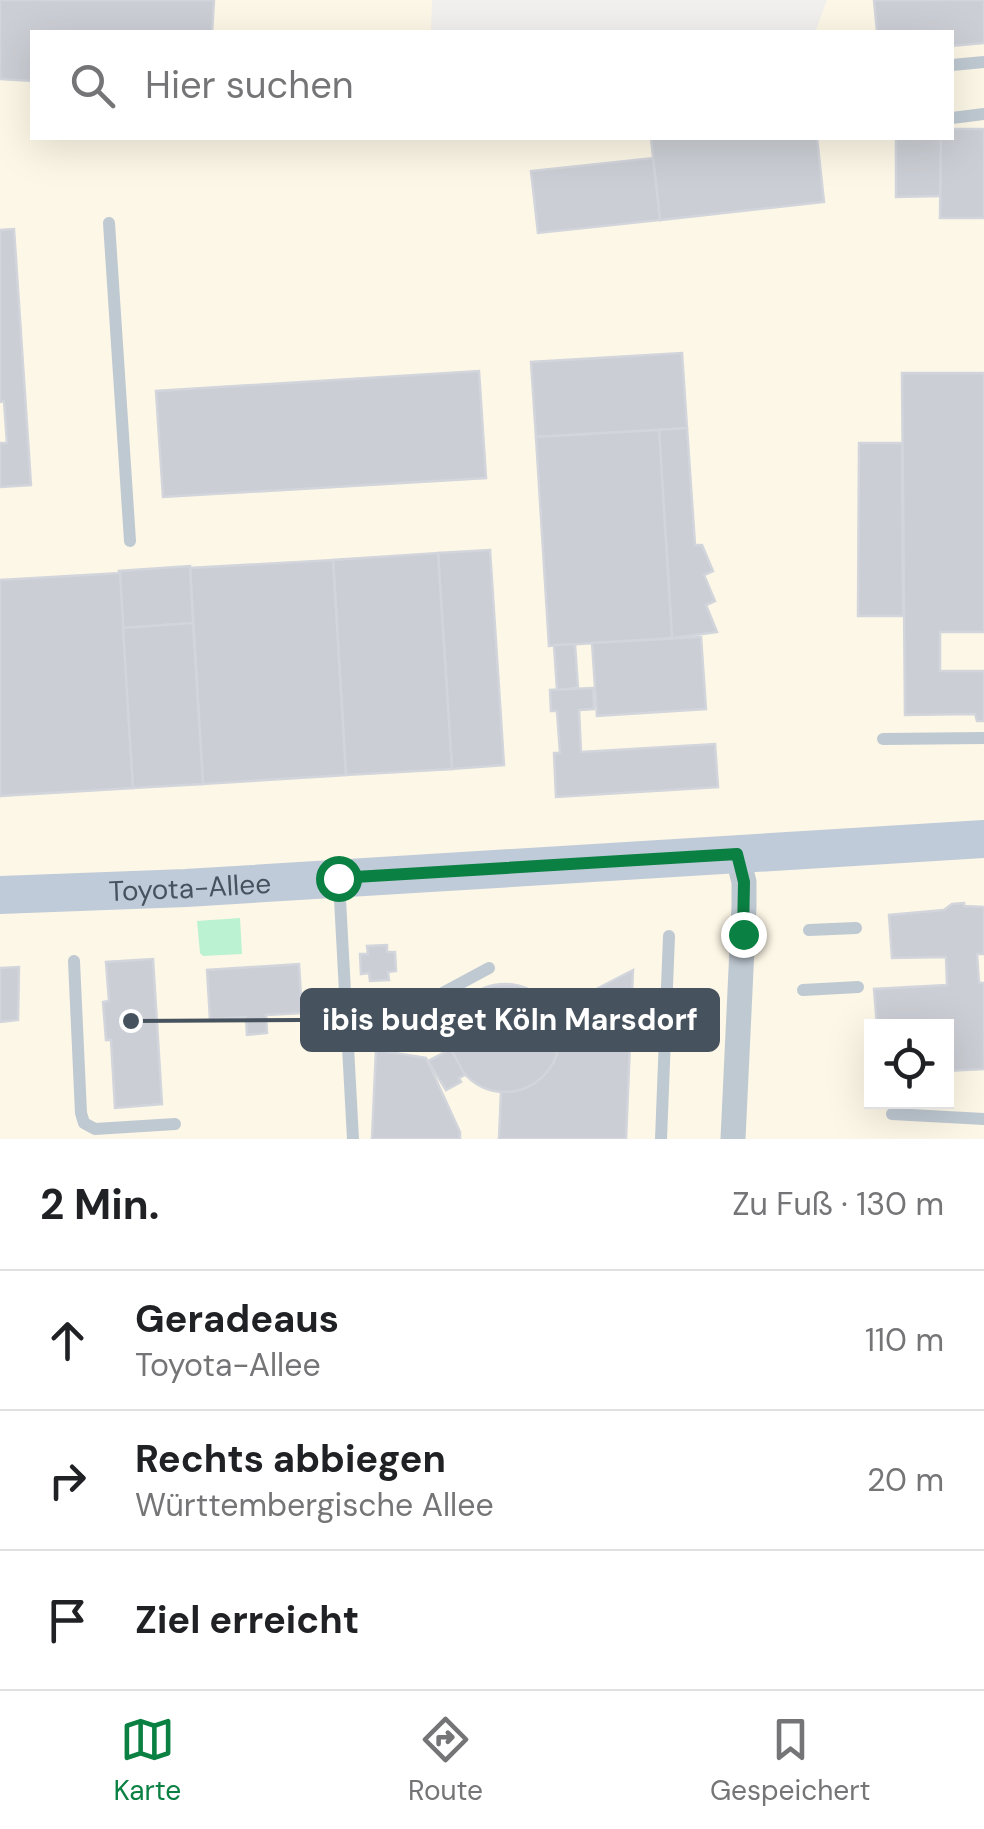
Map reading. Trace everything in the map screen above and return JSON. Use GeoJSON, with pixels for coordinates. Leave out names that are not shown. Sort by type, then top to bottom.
{"type":"FeatureCollection","features":[{"type":"Feature","properties":{"kind":"street","name":"Toyota-Allee"},"geometry":{"type":"LineString","coordinates":[[0,895],[982,838]]}},
{"type":"Feature","properties":{"kind":"street"},"geometry":{"type":"LineString","coordinates":[[732,1139],[744,906],[744,882],[737,854]]}},
{"type":"Feature","properties":{"kind":"lane"},"geometry":{"type":"LineString","coordinates":[[954,65],[984,62]]}},
{"type":"Feature","properties":{"kind":"lane"},"geometry":{"type":"LineString","coordinates":[[954,118],[984,114]]}},
{"type":"Feature","properties":{"kind":"lane"},"geometry":{"type":"LineString","coordinates":[[110,222],[130,541]]}},
{"type":"Feature","properties":{"kind":"lane"},"geometry":{"type":"LineString","coordinates":[[883,738],[984,738]]}},
{"type":"Feature","properties":{"kind":"lane"},"geometry":{"type":"LineString","coordinates":[[338,878],[352,1139]]}},
{"type":"Feature","properties":{"kind":"lane"},"geometry":{"type":"LineString","coordinates":[[808,930],[856,928]]}},
{"type":"Feature","properties":{"kind":"lane"},"geometry":{"type":"LineString","coordinates":[[661,1139],[669,936]]}},
{"type":"Feature","properties":{"kind":"lane"},"geometry":{"type":"LineString","coordinates":[[74,961],[84,1123],[95,1129],[175,1124]]}},
{"type":"Feature","properties":{"kind":"lane"},"geometry":{"type":"LineString","coordinates":[[348,1044],[490,968]]}},
{"type":"Feature","properties":{"kind":"lane"},"geometry":{"type":"LineString","coordinates":[[803,990],[858,987]]}},
{"type":"Feature","properties":{"kind":"lane"},"geometry":{"type":"LineString","coordinates":[[892,1114],[984,1118]]}},
{"type":"Feature","properties":{"kind":"shaded area"},"geometry":{"type":"Polygon","coordinates":[[[0,0],[432,0],[431,30],[30,30],[30,140],[954,140],[954,30],[816,30],[827,0],[984,0],[984,1139],[0,1139],[0,0]]]}},
{"type":"Feature","properties":{"kind":"green space"},"geometry":{"type":"Polygon","coordinates":[[[240,918],[242,954],[200,953],[197,921],[240,918]]]}},
{"type":"Feature","properties":{"kind":"building"},"geometry":{"type":"Polygon","coordinates":[[[0,0],[214,0],[212,30],[30,30],[30,81],[0,79],[0,0]]]}},
{"type":"Feature","properties":{"kind":"building"},"geometry":{"type":"Polygon","coordinates":[[[874,0],[984,0],[984,43],[954,46],[954,30],[877,30],[874,0]]]}},
{"type":"Feature","properties":{"kind":"building"},"geometry":{"type":"Polygon","coordinates":[[[954,129],[984,129],[984,218],[940,218],[941,140],[954,140],[954,129]]]}},
{"type":"Feature","properties":{"kind":"building"},"geometry":{"type":"Polygon","coordinates":[[[651,140],[817,140],[824,202],[660,220],[651,140]]]}},
{"type":"Feature","properties":{"kind":"building"},"geometry":{"type":"Polygon","coordinates":[[[896,140],[941,140],[940,196],[896,197],[896,140]]]}},
{"type":"Feature","properties":{"kind":"building"},"geometry":{"type":"Polygon","coordinates":[[[653,158],[660,220],[538,233],[531,171],[653,158]]]}},
{"type":"Feature","properties":{"kind":"building"},"geometry":{"type":"Polygon","coordinates":[[[14,229],[31,485],[0,487],[0,443],[7,443],[4,401],[0,402],[0,230],[14,229]]]}},
{"type":"Feature","properties":{"kind":"building"},"geometry":{"type":"Polygon","coordinates":[[[682,353],[687,428],[536,437],[531,362],[682,353]]]}},
{"type":"Feature","properties":{"kind":"building"},"geometry":{"type":"Polygon","coordinates":[[[479,371],[486,478],[163,497],[156,391],[479,371]]]}},
{"type":"Feature","properties":{"kind":"building"},"geometry":{"type":"Polygon","coordinates":[[[902,373],[984,373],[984,632],[940,632],[940,671],[984,671],[984,721],[977,721],[975,714],[905,715],[902,373]]]}},
{"type":"Feature","properties":{"kind":"building"},"geometry":{"type":"Polygon","coordinates":[[[687,428],[695,545],[702,545],[713,571],[704,575],[715,601],[706,605],[717,632],[672,638],[659,430],[687,428]]]}},
{"type":"Feature","properties":{"kind":"building"},"geometry":{"type":"Polygon","coordinates":[[[659,430],[672,638],[549,646],[536,437],[659,430]]]}},
{"type":"Feature","properties":{"kind":"building"},"geometry":{"type":"Polygon","coordinates":[[[859,443],[902,443],[903,616],[858,616],[859,443]]]}},
{"type":"Feature","properties":{"kind":"building"},"geometry":{"type":"Polygon","coordinates":[[[490,550],[504,765],[452,769],[438,553],[490,550]]]}},
{"type":"Feature","properties":{"kind":"building"},"geometry":{"type":"Polygon","coordinates":[[[438,553],[452,769],[346,775],[333,560],[438,553]]]}},
{"type":"Feature","properties":{"kind":"building"},"geometry":{"type":"Polygon","coordinates":[[[333,560],[346,775],[203,784],[190,568],[333,560]]]}},
{"type":"Feature","properties":{"kind":"building"},"geometry":{"type":"Polygon","coordinates":[[[190,566],[193,623],[123,628],[119,571],[190,566]]]}},
{"type":"Feature","properties":{"kind":"building"},"geometry":{"type":"Polygon","coordinates":[[[120,573],[133,788],[0,796],[0,580],[120,573]]]}},
{"type":"Feature","properties":{"kind":"building"},"geometry":{"type":"Polygon","coordinates":[[[193,623],[203,784],[133,788],[123,628],[193,623]]]}},
{"type":"Feature","properties":{"kind":"building"},"geometry":{"type":"Polygon","coordinates":[[[701,637],[706,709],[597,716],[592,643],[701,637]]]}},
{"type":"Feature","properties":{"kind":"building"},"geometry":{"type":"Polygon","coordinates":[[[575,644],[578,688],[557,690],[554,645],[575,644]]]}},
{"type":"Feature","properties":{"kind":"building"},"geometry":{"type":"Polygon","coordinates":[[[593,688],[594,709],[579,710],[581,752],[715,744],[718,787],[556,797],[554,753],[560,753],[557,711],[551,711],[550,690],[593,688]]]}},
{"type":"Feature","properties":{"kind":"building"},"geometry":{"type":"Polygon","coordinates":[[[952,904],[984,907],[984,954],[977,954],[979,983],[984,983],[984,1069],[954,1071],[954,1019],[876,1019],[874,989],[947,985],[946,957],[892,958],[889,915],[944,910],[952,904]]]}},
{"type":"Feature","properties":{"kind":"building"},"geometry":{"type":"Polygon","coordinates":[[[387,945],[387,952],[395,952],[396,971],[388,972],[389,980],[370,981],[369,973],[361,974],[360,954],[368,954],[367,946],[387,945]]]}},
{"type":"Feature","properties":{"kind":"building"},"geometry":{"type":"Polygon","coordinates":[[[153,959],[162,1104],[115,1108],[111,1040],[106,1040],[103,1002],[109,1001],[106,962],[153,959]]]}},
{"type":"Feature","properties":{"kind":"building"},"geometry":{"type":"Polygon","coordinates":[[[299,964],[302,1013],[266,1015],[267,1033],[247,1035],[246,1017],[210,1019],[207,970],[299,964]]]}},
{"type":"Feature","properties":{"kind":"building"},"geometry":{"type":"Polygon","coordinates":[[[19,967],[18,1020],[0,1022],[0,968],[19,967]]]}},
{"type":"Feature","properties":{"kind":"building"},"geometry":{"type":"Polygon","coordinates":[[[633,970],[626,1139],[499,1139],[501,1092],[535,1083],[554,1062],[559,1034],[552,1012],[633,970]]]}},
{"type":"Feature","properties":{"kind":"building"},"geometry":{"type":"Polygon","coordinates":[[[505,984],[526,988],[543,1000],[555,1017],[559,1038],[555,1059],[543,1076],[526,1088],[505,1092],[484,1088],[467,1076],[455,1059],[451,1038],[455,1017],[467,1000],[484,988],[505,984]]]}},
{"type":"Feature","properties":{"kind":"building"},"geometry":{"type":"Polygon","coordinates":[[[451,1049],[465,1075],[459,1078],[461,1082],[446,1090],[428,1061],[451,1049]]]}},
{"type":"Feature","properties":{"kind":"building"},"geometry":{"type":"Polygon","coordinates":[[[376,1050],[426,1058],[460,1139],[372,1139],[376,1050]]]}},
{"type":"Feature","properties":{"kind":"place","name":"ibis budget Köln Marsdorf"},"geometry":{"type":"Point","coordinates":[131,1021]}},
{"type":"Feature","properties":{"kind":"route"},"geometry":{"type":"LineString","coordinates":[[338,878],[737,854],[744,882],[743,934]]}}]}
